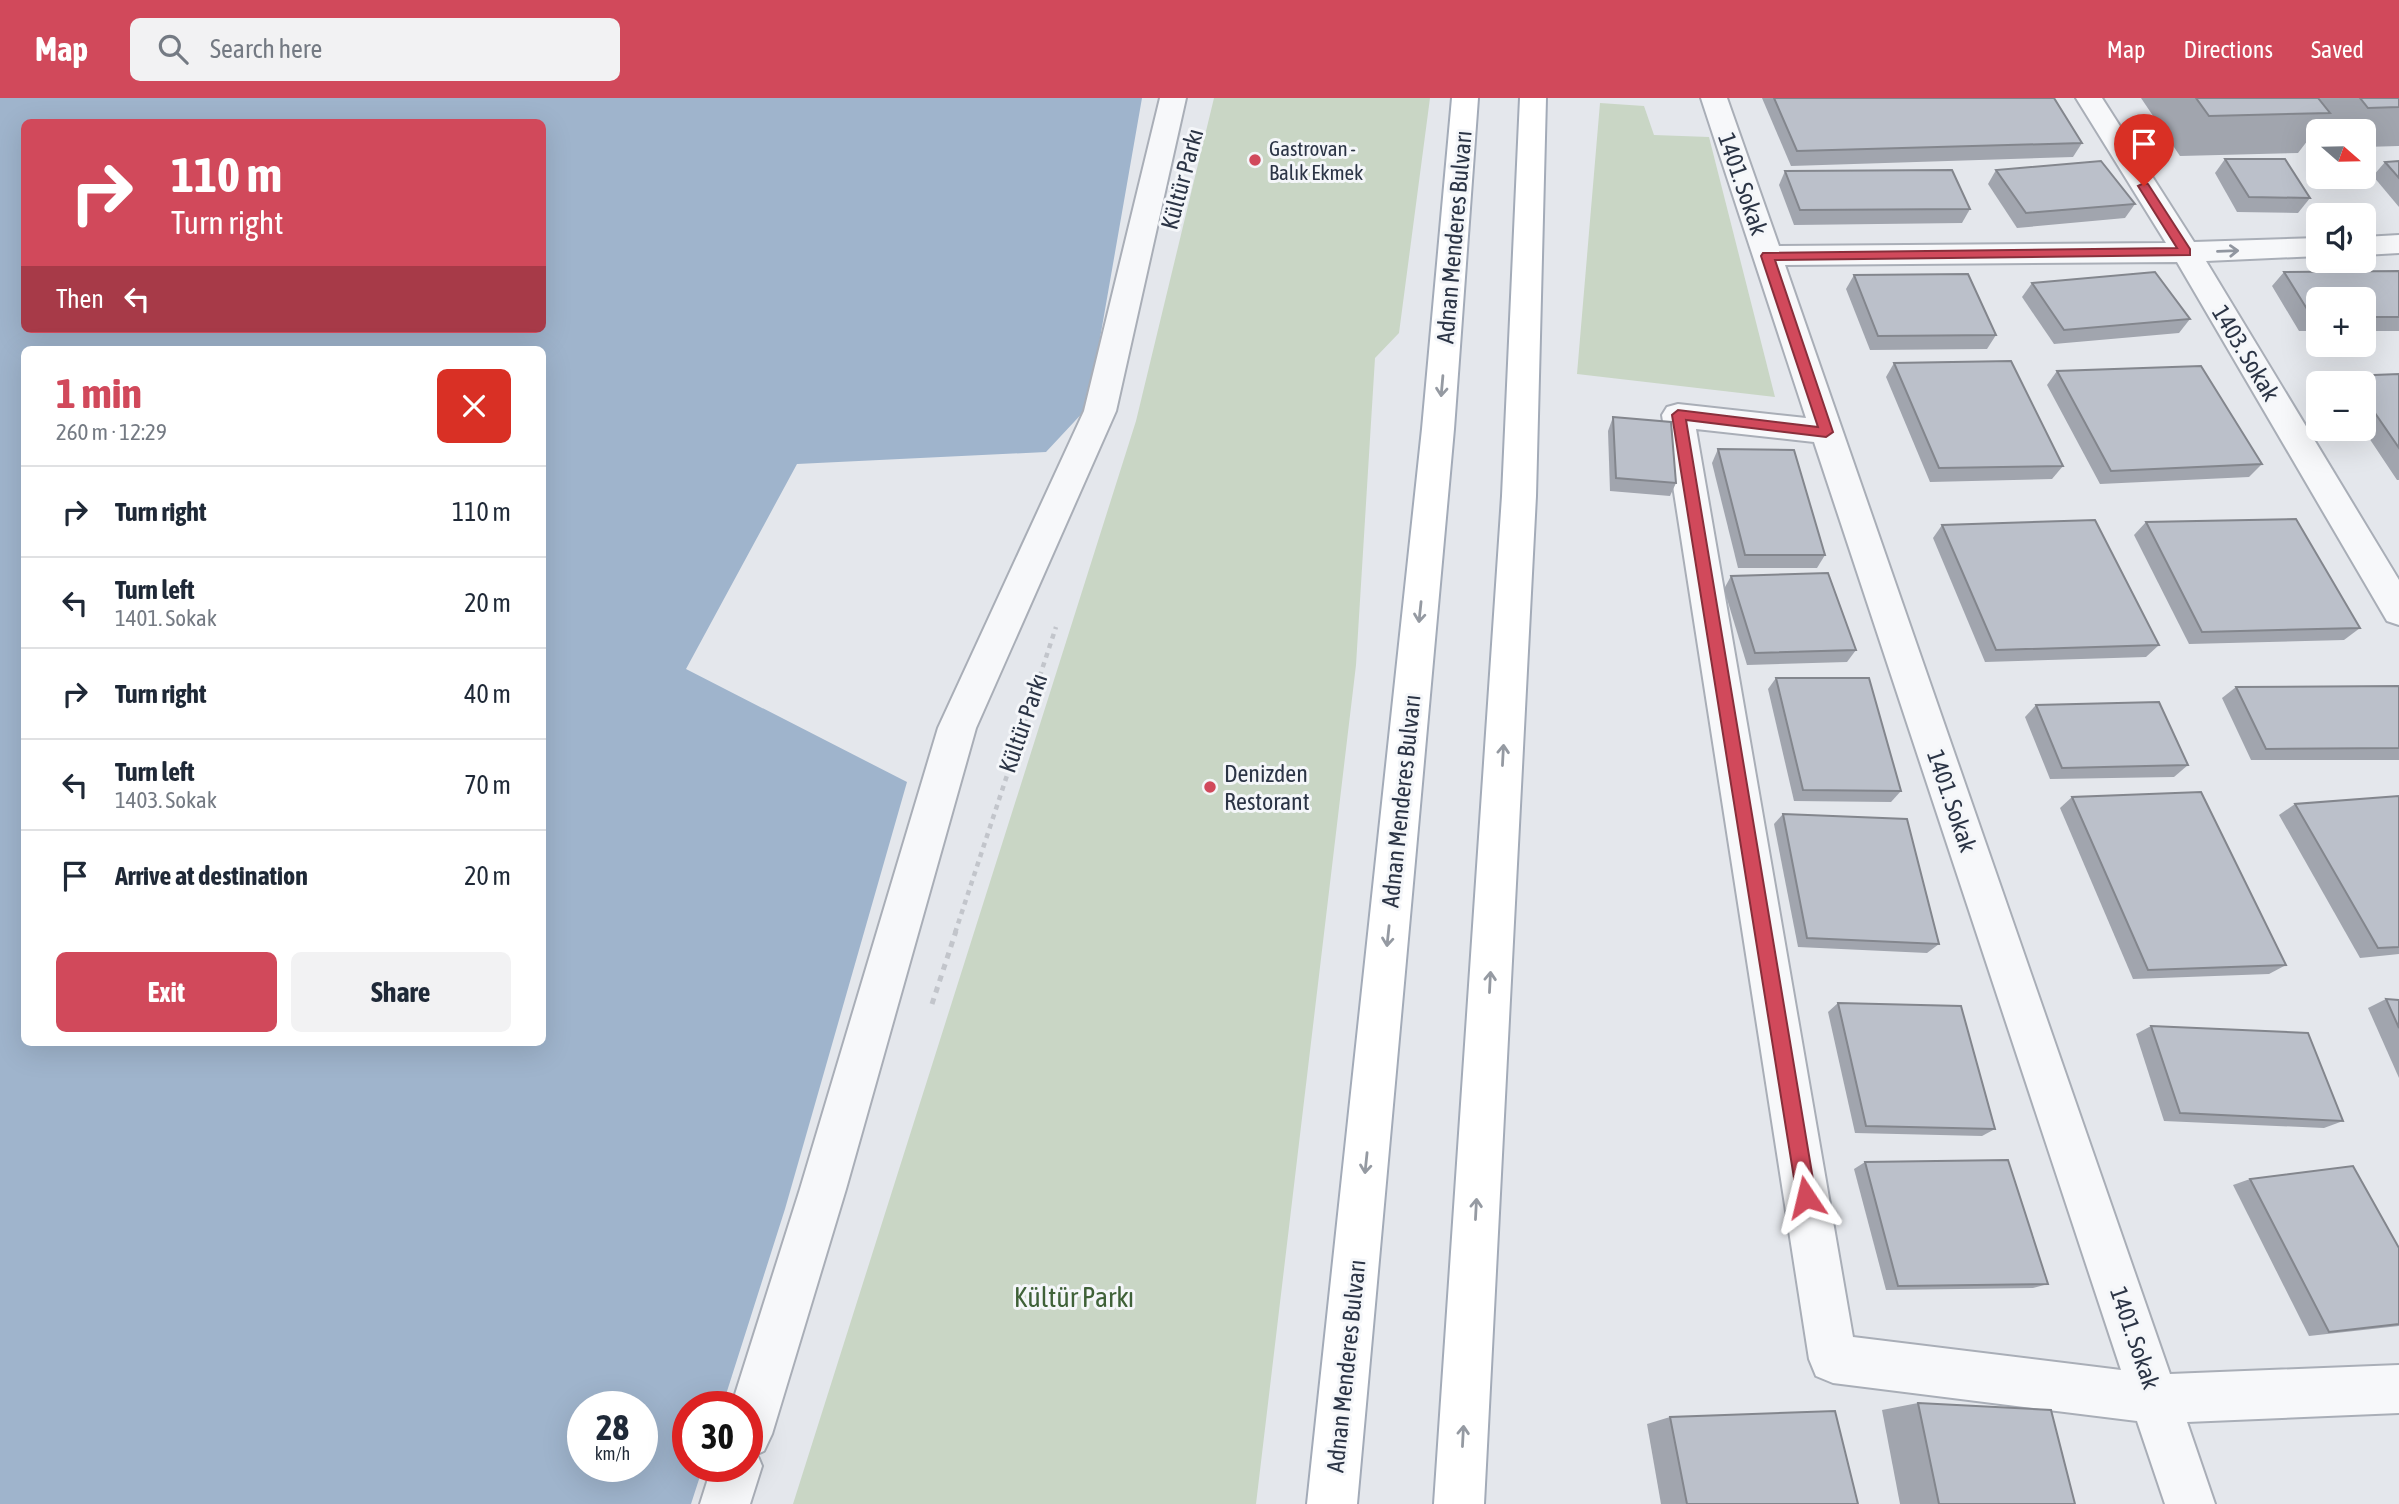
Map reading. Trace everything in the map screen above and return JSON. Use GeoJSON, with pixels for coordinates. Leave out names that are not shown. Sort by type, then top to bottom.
{"type":"FeatureCollection","features":[{"type":"Feature","properties":{"kind":"main road","name":"Adnan Menderes Bulvarı"},"geometry":{"type":"LineString","coordinates":[[1332,1504],[1438,429],[1465,98]]}},
{"type":"Feature","properties":{"kind":"main road"},"geometry":{"type":"LineString","coordinates":[[1458,1504],[1518,510],[1533,98]]}},
{"type":"Feature","properties":{"kind":"street","name":"Kültür Parkı"},"geometry":{"type":"LineString","coordinates":[[760,1391],[957,727],[1100,411],[1173,98]]}},
{"type":"Feature","properties":{"kind":"street","name":"1401. Sokak"},"geometry":{"type":"LineString","coordinates":[[1714,98],[2190,1504]]}},
{"type":"Feature","properties":{"kind":"street","name":"1403. Sokak"},"geometry":{"type":"LineString","coordinates":[[2089,98],[2186,252],[2399,611]]}},
{"type":"Feature","properties":{"kind":"street"},"geometry":{"type":"LineString","coordinates":[[2376,245],[2399,244]]}},
{"type":"Feature","properties":{"kind":"street"},"geometry":{"type":"LineString","coordinates":[[1768,256],[2186,252],[2306,247]]}},
{"type":"Feature","properties":{"kind":"street"},"geometry":{"type":"LineString","coordinates":[[1826,432],[1678,415],[1833,1359],[2156,1399],[2399,1389]]}},
{"type":"Feature","properties":{"kind":"street"},"geometry":{"type":"LineString","coordinates":[[726,1504],[732,1482]]}},
{"type":"Feature","properties":{"kind":"path","name":"Kültür Parkı"},"geometry":{"type":"LineString","coordinates":[[930,1010],[1058,620]]}},
{"type":"Feature","properties":{"kind":"green space","name":"Kültür Parkı"},"geometry":{"type":"Polygon","coordinates":[[[1214,98],[1430,98],[1399,333],[1375,358],[1356,665],[1256,1504],[793,1504],[1136,421],[1214,98]]]}},
{"type":"Feature","properties":{"kind":"green space"},"geometry":{"type":"Polygon","coordinates":[[[1600,103],[1644,106],[1654,135],[1709,137],[1775,397],[1577,374],[1600,103]]]}},
{"type":"Feature","properties":{"kind":"water"},"geometry":{"type":"Polygon","coordinates":[[[0,98],[1142,98],[1088,407],[1046,452],[797,464],[686,669],[907,782],[785,1209],[727,1391],[672,1391],[672,1482],[698,1482],[691,1504],[0,1504],[0,98]]]}},
{"type":"Feature","properties":{"kind":"building"},"geometry":{"type":"Polygon","coordinates":[[[1774,98],[2054,98],[2082,143],[1797,151],[1774,98]]]}},
{"type":"Feature","properties":{"kind":"building"},"geometry":{"type":"Polygon","coordinates":[[[2196,98],[2318,98],[2330,113],[2209,116],[2196,98]]]}},
{"type":"Feature","properties":{"kind":"building"},"geometry":{"type":"Polygon","coordinates":[[[2360,98],[2399,98],[2399,107],[2368,108],[2360,98]]]}},
{"type":"Feature","properties":{"kind":"building"},"geometry":{"type":"Polygon","coordinates":[[[2225,159],[2285,159],[2310,198],[2249,197],[2225,159]]]}},
{"type":"Feature","properties":{"kind":"building"},"geometry":{"type":"Polygon","coordinates":[[[2101,161],[2135,204],[2026,213],[1996,170],[2101,161]]]}},
{"type":"Feature","properties":{"kind":"building"},"geometry":{"type":"Polygon","coordinates":[[[2399,161],[2399,178],[2385,162],[2399,161]]]}},
{"type":"Feature","properties":{"kind":"building"},"geometry":{"type":"Polygon","coordinates":[[[1952,170],[1970,209],[1800,210],[1785,171],[1952,170]]]}},
{"type":"Feature","properties":{"kind":"building"},"geometry":{"type":"Polygon","coordinates":[[[2399,271],[2399,317],[2376,317],[2376,287],[2306,287],[2306,307],[2284,272],[2376,273],[2399,271]]]}},
{"type":"Feature","properties":{"kind":"building"},"geometry":{"type":"Polygon","coordinates":[[[2155,272],[2190,319],[2064,330],[2032,283],[2155,272]]]}},
{"type":"Feature","properties":{"kind":"building"},"geometry":{"type":"Polygon","coordinates":[[[1968,274],[1996,335],[1878,336],[1854,275],[1968,274]]]}},
{"type":"Feature","properties":{"kind":"building"},"geometry":{"type":"Polygon","coordinates":[[[2011,361],[2063,466],[1939,468],[1894,363],[2011,361]]]}},
{"type":"Feature","properties":{"kind":"building"},"geometry":{"type":"Polygon","coordinates":[[[2201,366],[2262,464],[2111,471],[2057,371],[2201,366]]]}},
{"type":"Feature","properties":{"kind":"building"},"geometry":{"type":"Polygon","coordinates":[[[2399,374],[2399,448],[2376,414],[2376,375],[2399,374]]]}},
{"type":"Feature","properties":{"kind":"building"},"geometry":{"type":"Polygon","coordinates":[[[1613,417],[1671,422],[1676,483],[1616,478],[1613,417]]]}},
{"type":"Feature","properties":{"kind":"building"},"geometry":{"type":"Polygon","coordinates":[[[1718,449],[1794,450],[1825,555],[1745,555],[1718,449]]]}},
{"type":"Feature","properties":{"kind":"building"},"geometry":{"type":"Polygon","coordinates":[[[2296,519],[2360,628],[2202,632],[2146,522],[2296,519]]]}},
{"type":"Feature","properties":{"kind":"building"},"geometry":{"type":"Polygon","coordinates":[[[2095,520],[2159,645],[1996,650],[1942,525],[2095,520]]]}},
{"type":"Feature","properties":{"kind":"building"},"geometry":{"type":"Polygon","coordinates":[[[1828,573],[1856,650],[1755,653],[1731,576],[1828,573]]]}},
{"type":"Feature","properties":{"kind":"building"},"geometry":{"type":"Polygon","coordinates":[[[1776,678],[1869,678],[1901,791],[1803,790],[1776,678]]]}},
{"type":"Feature","properties":{"kind":"building"},"geometry":{"type":"Polygon","coordinates":[[[2399,686],[2399,748],[2266,749],[2236,687],[2399,686]]]}},
{"type":"Feature","properties":{"kind":"building"},"geometry":{"type":"Polygon","coordinates":[[[2159,702],[2188,765],[2062,768],[2036,705],[2159,702]]]}},
{"type":"Feature","properties":{"kind":"building"},"geometry":{"type":"Polygon","coordinates":[[[2201,792],[2286,965],[2148,970],[2072,797],[2201,792]]]}},
{"type":"Feature","properties":{"kind":"building"},"geometry":{"type":"Polygon","coordinates":[[[2399,796],[2399,947],[2378,948],[2295,804],[2399,796]]]}},
{"type":"Feature","properties":{"kind":"building"},"geometry":{"type":"Polygon","coordinates":[[[1783,814],[1907,819],[1939,944],[1807,938],[1783,814]]]}},
{"type":"Feature","properties":{"kind":"building"},"geometry":{"type":"Polygon","coordinates":[[[2386,999],[2399,1000],[2399,1028],[2386,999]]]}},
{"type":"Feature","properties":{"kind":"building"},"geometry":{"type":"Polygon","coordinates":[[[1838,1003],[1961,1006],[1995,1129],[1866,1126],[1838,1003]]]}},
{"type":"Feature","properties":{"kind":"building"},"geometry":{"type":"Polygon","coordinates":[[[2151,1026],[2308,1033],[2343,1121],[2180,1113],[2151,1026]]]}},
{"type":"Feature","properties":{"kind":"building"},"geometry":{"type":"Polygon","coordinates":[[[2008,1160],[2048,1284],[1898,1286],[1865,1162],[2008,1160]]]}},
{"type":"Feature","properties":{"kind":"building"},"geometry":{"type":"Polygon","coordinates":[[[2353,1166],[2399,1248],[2399,1324],[2329,1332],[2250,1179],[2353,1166]]]}},
{"type":"Feature","properties":{"kind":"building"},"geometry":{"type":"Polygon","coordinates":[[[1918,1403],[2051,1410],[2075,1504],[1939,1504],[1918,1403]]]}},
{"type":"Feature","properties":{"kind":"building"},"geometry":{"type":"Polygon","coordinates":[[[1835,1411],[1858,1504],[1687,1504],[1670,1417],[1835,1411]]]}},
{"type":"Feature","properties":{"kind":"place","name":"Gastrovan - Balık Ekmek"},"geometry":{"type":"Point","coordinates":[1255,160]}},
{"type":"Feature","properties":{"kind":"place","name":"Denizden Restorant"},"geometry":{"type":"Point","coordinates":[1210,787]}},
{"type":"Feature","properties":{"kind":"route"},"geometry":{"type":"LineString","coordinates":[[1806,1197],[1678,415],[1826,432],[1768,256],[2186,252],[2144,186]]}}]}
